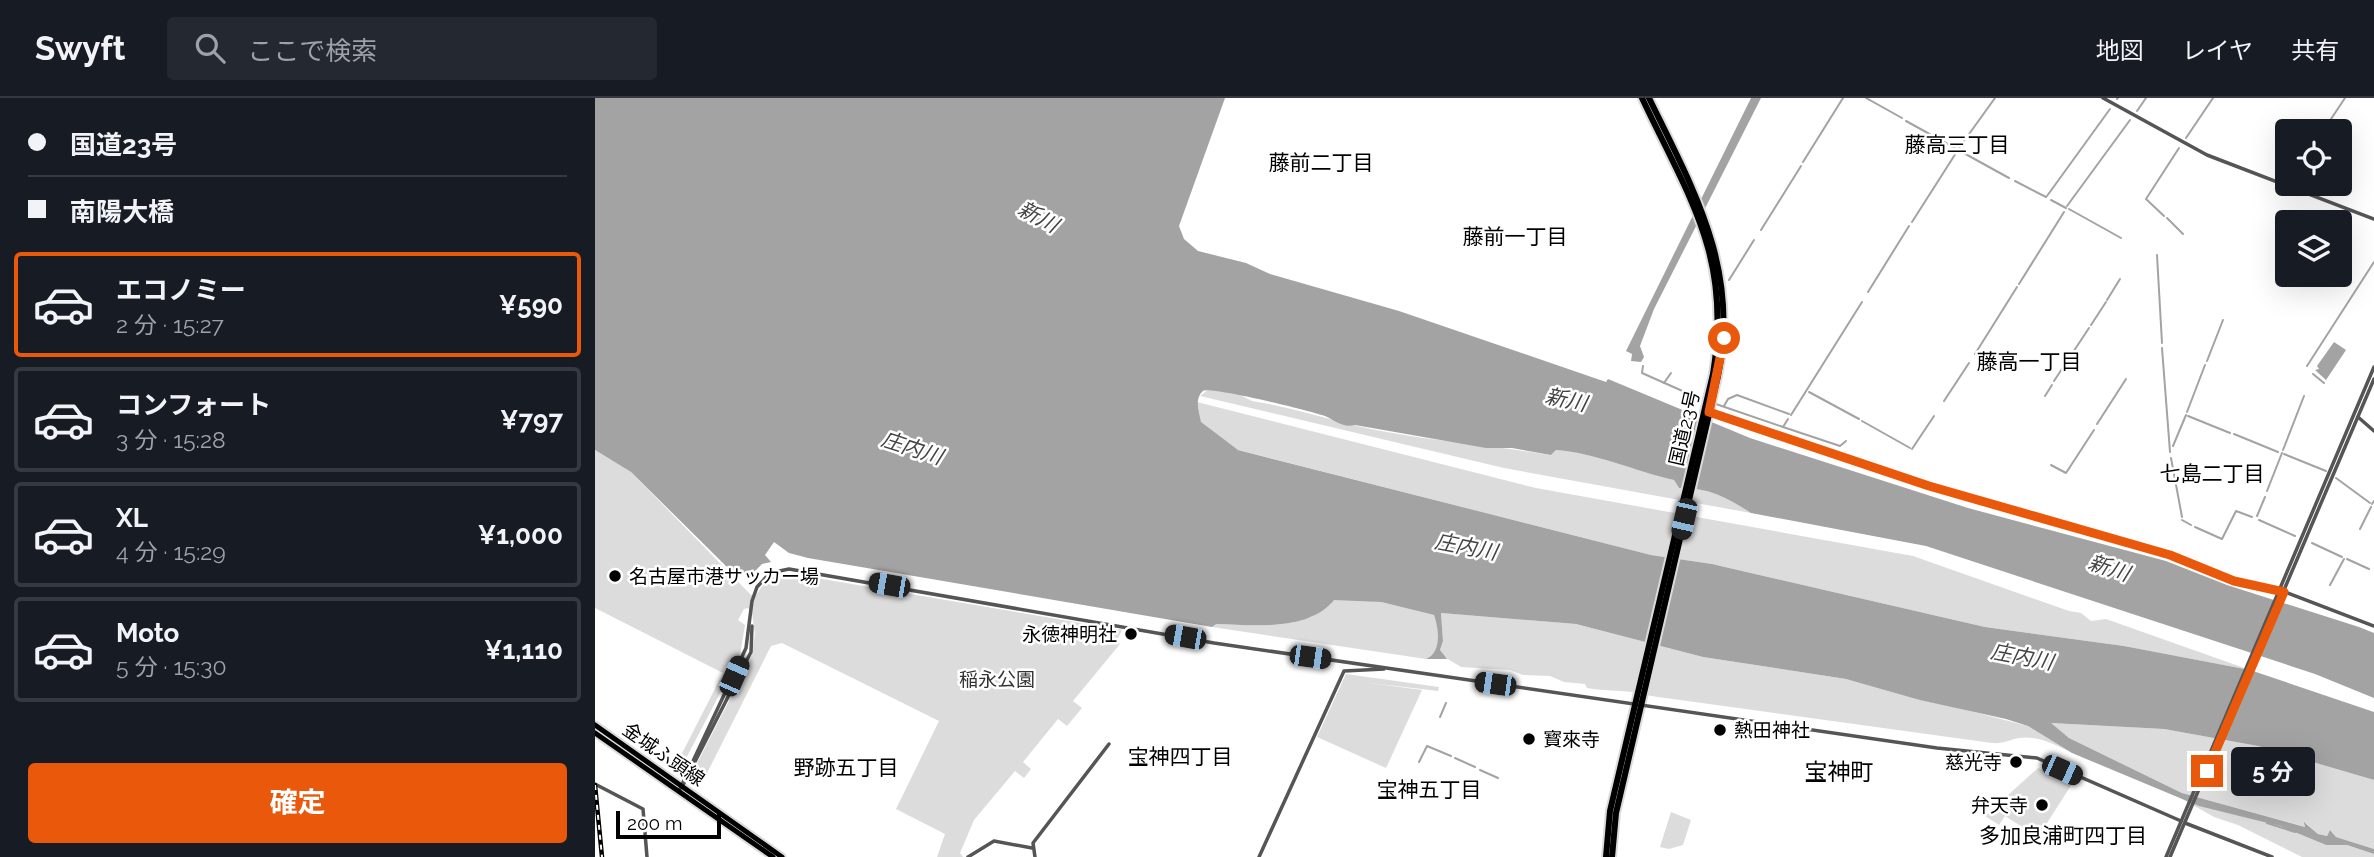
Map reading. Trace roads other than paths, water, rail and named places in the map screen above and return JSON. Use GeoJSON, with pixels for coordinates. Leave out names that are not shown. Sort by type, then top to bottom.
{"type":"FeatureCollection","features":[{"type":"Feature","properties":{"kind":"highway","name":"国道23号"},"geometry":{"type":"LineString","coordinates":[[1606,857],[1617,798],[1707,410],[1719,324],[1715,255],[1694,199],[1642,98]]}},
{"type":"Feature","properties":{"kind":"highway","name":"国道23号"},"geometry":{"type":"LineString","coordinates":[[1651,98],[1691,186],[1694,199]]}},
{"type":"Feature","properties":{"kind":"highway","name":"国道23号"},"geometry":{"type":"LineString","coordinates":[[1612,857],[1617,798]]}},
{"type":"Feature","properties":{"kind":"main road","name":"金城ふ頭線"},"geometry":{"type":"LineString","coordinates":[[595,725],[773,857]]}},
{"type":"Feature","properties":{"kind":"main road","name":"金城ふ頭線"},"geometry":{"type":"LineString","coordinates":[[595,733],[782,857]]}},
{"type":"Feature","properties":{"kind":"street"},"geometry":{"type":"LineString","coordinates":[[2103,98],[2207,155],[2374,219]]}},
{"type":"Feature","properties":{"kind":"street"},"geometry":{"type":"LineString","coordinates":[[2168,857],[2291,570],[2374,367]]}},
{"type":"Feature","properties":{"kind":"street"},"geometry":{"type":"LineString","coordinates":[[2356,415],[2374,379]]}},
{"type":"Feature","properties":{"kind":"street"},"geometry":{"type":"LineString","coordinates":[[1707,410],[1929,486],[2170,555],[2234,581],[2282,591],[2374,626]]}},
{"type":"Feature","properties":{"kind":"street"},"geometry":{"type":"LineString","coordinates":[[2356,415],[2374,431]]}},
{"type":"Feature","properties":{"kind":"street"},"geometry":{"type":"LineString","coordinates":[[680,787],[751,652],[752,601],[759,583],[770,573],[789,569],[1214,643],[1937,748],[2031,757],[2272,857]]}},
{"type":"Feature","properties":{"kind":"street"},"geometry":{"type":"LineString","coordinates":[[1259,857],[1344,671],[1386,668]]}},
{"type":"Feature","properties":{"kind":"street"},"geometry":{"type":"LineString","coordinates":[[1032,848],[1109,744]]}},
{"type":"Feature","properties":{"kind":"street"},"geometry":{"type":"LineString","coordinates":[[595,784],[643,809],[647,857]]}},
{"type":"Feature","properties":{"kind":"street"},"geometry":{"type":"LineString","coordinates":[[968,857],[994,841],[1032,848]]}},
{"type":"Feature","properties":{"kind":"street"},"geometry":{"type":"LineString","coordinates":[[1032,848],[1035,857]]}},
{"type":"Feature","properties":{"kind":"water"},"geometry":{"type":"Polygon","coordinates":[[[595,98],[1225,98],[1179,226],[1184,239],[1198,251],[1246,263],[1270,274],[1399,311],[1606,382],[1608,379],[1750,438],[1968,508],[2166,561],[2227,585],[2359,627],[2374,633],[2374,698],[2315,674],[1926,546],[1751,513],[1717,494],[1699,489],[1679,488],[1674,480],[1586,455],[1556,450],[1551,455],[1512,448],[1486,448],[1355,425],[1347,426],[1325,416],[1282,405],[1223,392],[1203,391],[1198,402],[1201,422],[1238,450],[1651,555],[1712,564],[1985,627],[2124,646],[2250,670],[2374,712],[2374,780],[2258,746],[2164,729],[2051,723],[2069,738],[2182,793],[2305,827],[2304,822],[2318,834],[2327,836],[2330,830],[2336,837],[2374,849],[2374,854],[2347,845],[2326,845],[2280,826],[2199,806],[2072,753],[2028,726],[2006,719],[1920,700],[1846,679],[1703,657],[1576,624],[1441,613],[1443,641],[1440,650],[1447,659],[1426,659],[1437,646],[1438,633],[1434,615],[1381,602],[1334,600],[1323,610],[1295,622],[1263,625],[1216,624],[1212,627],[808,558],[789,553],[774,542],[765,555],[771,562],[762,564],[753,573],[743,574],[727,567],[631,472],[595,450],[595,98]]]}},
{"type":"Feature","properties":{"kind":"water"},"geometry":{"type":"Polygon","coordinates":[[[1751,98],[1761,98],[1654,309],[1640,346],[1644,357],[1641,362],[1631,361],[1632,354],[1626,351],[1751,98]]]}},
{"type":"Feature","properties":{"kind":"water"},"geometry":{"type":"Polygon","coordinates":[[[2334,342],[2346,350],[2326,380],[2315,370],[2319,369],[2317,366],[2334,342]]]}},
{"type":"Feature","properties":{"kind":"waterway"},"geometry":{"type":"LineString","coordinates":[[1803,162],[1843,98]]}},
{"type":"Feature","properties":{"kind":"waterway"},"geometry":{"type":"LineString","coordinates":[[1866,98],[1902,118]]}},
{"type":"Feature","properties":{"kind":"waterway"},"geometry":{"type":"LineString","coordinates":[[1959,148],[1995,98]]}},
{"type":"Feature","properties":{"kind":"waterway"},"geometry":{"type":"LineString","coordinates":[[2137,111],[2146,98]]}},
{"type":"Feature","properties":{"kind":"waterway"},"geometry":{"type":"LineString","coordinates":[[2186,138],[2213,98]]}},
{"type":"Feature","properties":{"kind":"waterway"},"geometry":{"type":"LineString","coordinates":[[2331,119],[2345,98]]}},
{"type":"Feature","properties":{"kind":"waterway"},"geometry":{"type":"LineString","coordinates":[[2047,196],[2110,109]]}},
{"type":"Feature","properties":{"kind":"waterway"},"geometry":{"type":"LineString","coordinates":[[2067,206],[2130,120]]}},
{"type":"Feature","properties":{"kind":"waterway"},"geometry":{"type":"LineString","coordinates":[[1906,121],[1955,148]]}},
{"type":"Feature","properties":{"kind":"waterway"},"geometry":{"type":"LineString","coordinates":[[2164,216],[2146,199],[2179,148]]}},
{"type":"Feature","properties":{"kind":"waterway"},"geometry":{"type":"LineString","coordinates":[[1960,151],[2009,178]]}},
{"type":"Feature","properties":{"kind":"waterway"},"geometry":{"type":"LineString","coordinates":[[1912,222],[1956,153]]}},
{"type":"Feature","properties":{"kind":"waterway"},"geometry":{"type":"LineString","coordinates":[[1761,230],[1801,166]]}},
{"type":"Feature","properties":{"kind":"waterway"},"geometry":{"type":"LineString","coordinates":[[2015,181],[2046,197]]}},
{"type":"Feature","properties":{"kind":"waterway"},"geometry":{"type":"LineString","coordinates":[[2051,200],[2066,208]]}},
{"type":"Feature","properties":{"kind":"waterway"},"geometry":{"type":"LineString","coordinates":[[2069,209],[2121,238]]}},
{"type":"Feature","properties":{"kind":"waterway"},"geometry":{"type":"LineString","coordinates":[[2019,284],[2064,212]]}},
{"type":"Feature","properties":{"kind":"waterway"},"geometry":{"type":"LineString","coordinates":[[2167,218],[2183,234]]}},
{"type":"Feature","properties":{"kind":"waterway"},"geometry":{"type":"LineString","coordinates":[[1868,292],[1909,226]]}},
{"type":"Feature","properties":{"kind":"waterway"},"geometry":{"type":"LineString","coordinates":[[1729,280],[1754,240]]}},
{"type":"Feature","properties":{"kind":"waterway"},"geometry":{"type":"LineString","coordinates":[[2157,255],[2162,343]]}},
{"type":"Feature","properties":{"kind":"waterway"},"geometry":{"type":"LineString","coordinates":[[2307,366],[2374,262]]}},
{"type":"Feature","properties":{"kind":"waterway"},"geometry":{"type":"LineString","coordinates":[[2107,300],[2120,279]]}},
{"type":"Feature","properties":{"kind":"waterway"},"geometry":{"type":"LineString","coordinates":[[1975,354],[2017,287]]}},
{"type":"Feature","properties":{"kind":"waterway"},"geometry":{"type":"LineString","coordinates":[[1791,415],[1862,302]]}},
{"type":"Feature","properties":{"kind":"waterway"},"geometry":{"type":"LineString","coordinates":[[2091,325],[2106,302]]}},
{"type":"Feature","properties":{"kind":"waterway"},"geometry":{"type":"LineString","coordinates":[[2207,361],[2223,320]]}},
{"type":"Feature","properties":{"kind":"waterway"},"geometry":{"type":"LineString","coordinates":[[2054,381],[2089,328]]}},
{"type":"Feature","properties":{"kind":"waterway"},"geometry":{"type":"LineString","coordinates":[[2162,348],[2170,452]]}},
{"type":"Feature","properties":{"kind":"waterway"},"geometry":{"type":"LineString","coordinates":[[1944,401],[1969,363]]}},
{"type":"Feature","properties":{"kind":"waterway"},"geometry":{"type":"LineString","coordinates":[[2187,412],[2205,365]]}},
{"type":"Feature","properties":{"kind":"waterway"},"geometry":{"type":"LineString","coordinates":[[1643,366],[1642,373],[1705,401]]}},
{"type":"Feature","properties":{"kind":"waterway"},"geometry":{"type":"LineString","coordinates":[[1664,383],[1671,373]]}},
{"type":"Feature","properties":{"kind":"waterway"},"geometry":{"type":"LineString","coordinates":[[2313,374],[2324,383]]}},
{"type":"Feature","properties":{"kind":"waterway"},"geometry":{"type":"LineString","coordinates":[[2097,424],[2126,379]]}},
{"type":"Feature","properties":{"kind":"waterway"},"geometry":{"type":"LineString","coordinates":[[2045,396],[2052,385]]}},
{"type":"Feature","properties":{"kind":"waterway"},"geometry":{"type":"LineString","coordinates":[[1809,392],[1859,419]]}},
{"type":"Feature","properties":{"kind":"waterway"},"geometry":{"type":"LineString","coordinates":[[1724,406],[1728,399],[1737,395],[1789,414]]}},
{"type":"Feature","properties":{"kind":"waterway"},"geometry":{"type":"LineString","coordinates":[[2283,450],[2304,396]]}},
{"type":"Feature","properties":{"kind":"waterway"},"geometry":{"type":"LineString","coordinates":[[1713,403],[1783,427],[1788,419]]}},
{"type":"Feature","properties":{"kind":"waterway"},"geometry":{"type":"LineString","coordinates":[[2173,446],[2186,415]]}},
{"type":"Feature","properties":{"kind":"waterway"},"geometry":{"type":"LineString","coordinates":[[1912,449],[1934,416]]}},
{"type":"Feature","properties":{"kind":"waterway"},"geometry":{"type":"LineString","coordinates":[[2188,416],[2230,433]]}},
{"type":"Feature","properties":{"kind":"waterway"},"geometry":{"type":"LineString","coordinates":[[1862,421],[1910,448]]}},
{"type":"Feature","properties":{"kind":"waterway"},"geometry":{"type":"LineString","coordinates":[[1783,427],[1840,446],[1846,441]]}},
{"type":"Feature","properties":{"kind":"waterway"},"geometry":{"type":"LineString","coordinates":[[2051,465],[2066,473],[2094,430]]}},
{"type":"Feature","properties":{"kind":"waterway"},"geometry":{"type":"LineString","coordinates":[[2234,434],[2278,452]]}},
{"type":"Feature","properties":{"kind":"waterway"},"geometry":{"type":"LineString","coordinates":[[2267,491],[2282,453]]}},
{"type":"Feature","properties":{"kind":"waterway"},"geometry":{"type":"LineString","coordinates":[[2284,454],[2326,471]]}},
{"type":"Feature","properties":{"kind":"waterway"},"geometry":{"type":"LineString","coordinates":[[2171,458],[2182,517]]}},
{"type":"Feature","properties":{"kind":"waterway"},"geometry":{"type":"LineString","coordinates":[[2336,478],[2370,503]]}},
{"type":"Feature","properties":{"kind":"waterway"},"geometry":{"type":"LineString","coordinates":[[2257,516],[2265,497]]}},
{"type":"Feature","properties":{"kind":"waterway"},"geometry":{"type":"LineString","coordinates":[[2360,529],[2371,507]]}},
{"type":"Feature","properties":{"kind":"waterway"},"geometry":{"type":"LineString","coordinates":[[2195,527],[2222,539],[2236,511],[2252,517]]}},
{"type":"Feature","properties":{"kind":"waterway"},"geometry":{"type":"LineString","coordinates":[[2182,520],[2191,525]]}},
{"type":"Feature","properties":{"kind":"waterway"},"geometry":{"type":"LineString","coordinates":[[2259,520],[2295,536]]}},
{"type":"Feature","properties":{"kind":"waterway"},"geometry":{"type":"LineString","coordinates":[[2312,543],[2342,557]]}},
{"type":"Feature","properties":{"kind":"waterway"},"geometry":{"type":"LineString","coordinates":[[2330,585],[2344,559]]}},
{"type":"Feature","properties":{"kind":"waterway"},"geometry":{"type":"LineString","coordinates":[[2347,559],[2369,569]]}},
{"type":"Feature","properties":{"kind":"waterway"},"geometry":{"type":"LineString","coordinates":[[1440,717],[1446,703]]}},
{"type":"Feature","properties":{"kind":"waterway"},"geometry":{"type":"LineString","coordinates":[[1419,762],[1427,746],[1451,756]]}},
{"type":"Feature","properties":{"kind":"waterway"},"geometry":{"type":"LineString","coordinates":[[1455,758],[1475,767]]}},
{"type":"Feature","properties":{"kind":"waterway"},"geometry":{"type":"LineString","coordinates":[[1480,770],[1498,778]]}},
{"type":"Feature","properties":{"kind":"waterway"},"geometry":{"type":"LineString","coordinates":[[2267,823],[2295,832]]}},
{"type":"Feature","properties":{"kind":"railway"},"geometry":{"type":"LineString","coordinates":[[595,785],[602,857]]}},
{"type":"Feature","properties":{"kind":"place","name":"名古屋市港サッカー場"},"geometry":{"type":"Point","coordinates":[615,576]}},
{"type":"Feature","properties":{"kind":"place","name":"永徳神明社"},"geometry":{"type":"Point","coordinates":[1131,634]}},
{"type":"Feature","properties":{"kind":"place","name":"熱田神社"},"geometry":{"type":"Point","coordinates":[1720,730]}},
{"type":"Feature","properties":{"kind":"place","name":"寳來寺"},"geometry":{"type":"Point","coordinates":[1529,739]}},
{"type":"Feature","properties":{"kind":"place","name":"慈光寺"},"geometry":{"type":"Point","coordinates":[2016,762]}},
{"type":"Feature","properties":{"kind":"place","name":"弁天寺"},"geometry":{"type":"Point","coordinates":[2042,805]}},
{"type":"Feature","properties":{"kind":"district","name":"藤高三丁目"},"geometry":{"type":"Point","coordinates":[1957,145]}},
{"type":"Feature","properties":{"kind":"district","name":"藤前二丁目"},"geometry":{"type":"Point","coordinates":[1321,163]}},
{"type":"Feature","properties":{"kind":"district","name":"藤前一丁目"},"geometry":{"type":"Point","coordinates":[1515,237]}},
{"type":"Feature","properties":{"kind":"district","name":"藤高一丁目"},"geometry":{"type":"Point","coordinates":[2029,362]}},
{"type":"Feature","properties":{"kind":"district","name":"七島二丁目"},"geometry":{"type":"Point","coordinates":[2212,474]}},
{"type":"Feature","properties":{"kind":"district","name":"宝神四丁目"},"geometry":{"type":"Point","coordinates":[1180,757]}},
{"type":"Feature","properties":{"kind":"district","name":"野跡五丁目"},"geometry":{"type":"Point","coordinates":[846,768]}},
{"type":"Feature","properties":{"kind":"district","name":"宝神町"},"geometry":{"type":"Point","coordinates":[1839,772]}},
{"type":"Feature","properties":{"kind":"district","name":"宝神五丁目"},"geometry":{"type":"Point","coordinates":[1429,790]}},
{"type":"Feature","properties":{"kind":"district","name":"多加良浦町四丁目"},"geometry":{"type":"Point","coordinates":[2063,836]}},
{"type":"Feature","properties":{"kind":"water label","name":"新川"},"geometry":{"type":"Point","coordinates":[1038,217]}},
{"type":"Feature","properties":{"kind":"water label","name":"新川"},"geometry":{"type":"Point","coordinates":[1566,400]}},
{"type":"Feature","properties":{"kind":"water label","name":"庄内川"},"geometry":{"type":"Point","coordinates":[912,448]}},
{"type":"Feature","properties":{"kind":"water label","name":"庄内川"},"geometry":{"type":"Point","coordinates":[1466,547]}},
{"type":"Feature","properties":{"kind":"water label","name":"新川"},"geometry":{"type":"Point","coordinates":[2109,568]}},
{"type":"Feature","properties":{"kind":"water label","name":"庄内川"},"geometry":{"type":"Point","coordinates":[2022,657]}},
{"type":"Feature","properties":{"kind":"park label","name":"稲永公園"},"geometry":{"type":"Point","coordinates":[997,679]}}]}
